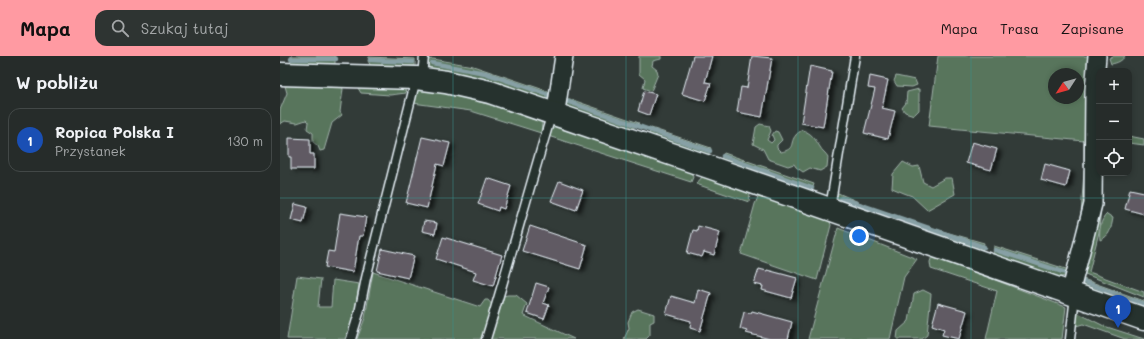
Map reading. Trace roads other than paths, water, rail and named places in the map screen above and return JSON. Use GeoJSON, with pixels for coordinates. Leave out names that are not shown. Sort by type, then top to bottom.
{"type":"FeatureCollection","features":[{"type":"Feature","properties":{"kind":"main road"},"geometry":{"type":"LineString","coordinates":[[281,76],[419,78],[556,104],[830,209],[1144,319]]}},
{"type":"Feature","properties":{"kind":"street"},"geometry":{"type":"LineString","coordinates":[[556,104],[564,56]]}},
{"type":"Feature","properties":{"kind":"street"},"geometry":{"type":"LineString","coordinates":[[1072,295],[1093,204],[1094,91],[1098,56]]}},
{"type":"Feature","properties":{"kind":"lane"},"geometry":{"type":"LineString","coordinates":[[351,339],[359,313],[366,278],[424,56]]}},
{"type":"Feature","properties":{"kind":"lane"},"geometry":{"type":"LineString","coordinates":[[830,209],[856,56]]}},
{"type":"Feature","properties":{"kind":"lane"},"geometry":{"type":"LineString","coordinates":[[486,339],[526,199],[556,104]]}},
{"type":"Feature","properties":{"kind":"lane"},"geometry":{"type":"LineString","coordinates":[[1070,339],[1072,295]]}},
{"type":"Feature","properties":{"kind":"waterway"},"geometry":{"type":"LineString","coordinates":[[291,59],[336,59]]}},
{"type":"Feature","properties":{"kind":"waterway"},"geometry":{"type":"LineString","coordinates":[[370,60],[413,62]]}},
{"type":"Feature","properties":{"kind":"waterway"},"geometry":{"type":"LineString","coordinates":[[432,63],[485,73],[710,151]]}},
{"type":"Feature","properties":{"kind":"waterway"},"geometry":{"type":"LineString","coordinates":[[723,156],[812,188]]}},
{"type":"Feature","properties":{"kind":"waterway"},"geometry":{"type":"LineString","coordinates":[[841,198],[984,247]]}},
{"type":"Feature","properties":{"kind":"waterway"},"geometry":{"type":"LineString","coordinates":[[995,250],[1066,273]]}},
{"type":"Feature","properties":{"kind":"waterway"},"geometry":{"type":"LineString","coordinates":[[1084,282],[1144,304]]}},
{"type":"Feature","properties":{"kind":"place","name":"Ropica Polska I"},"geometry":{"type":"Point","coordinates":[1118,328]}}]}
